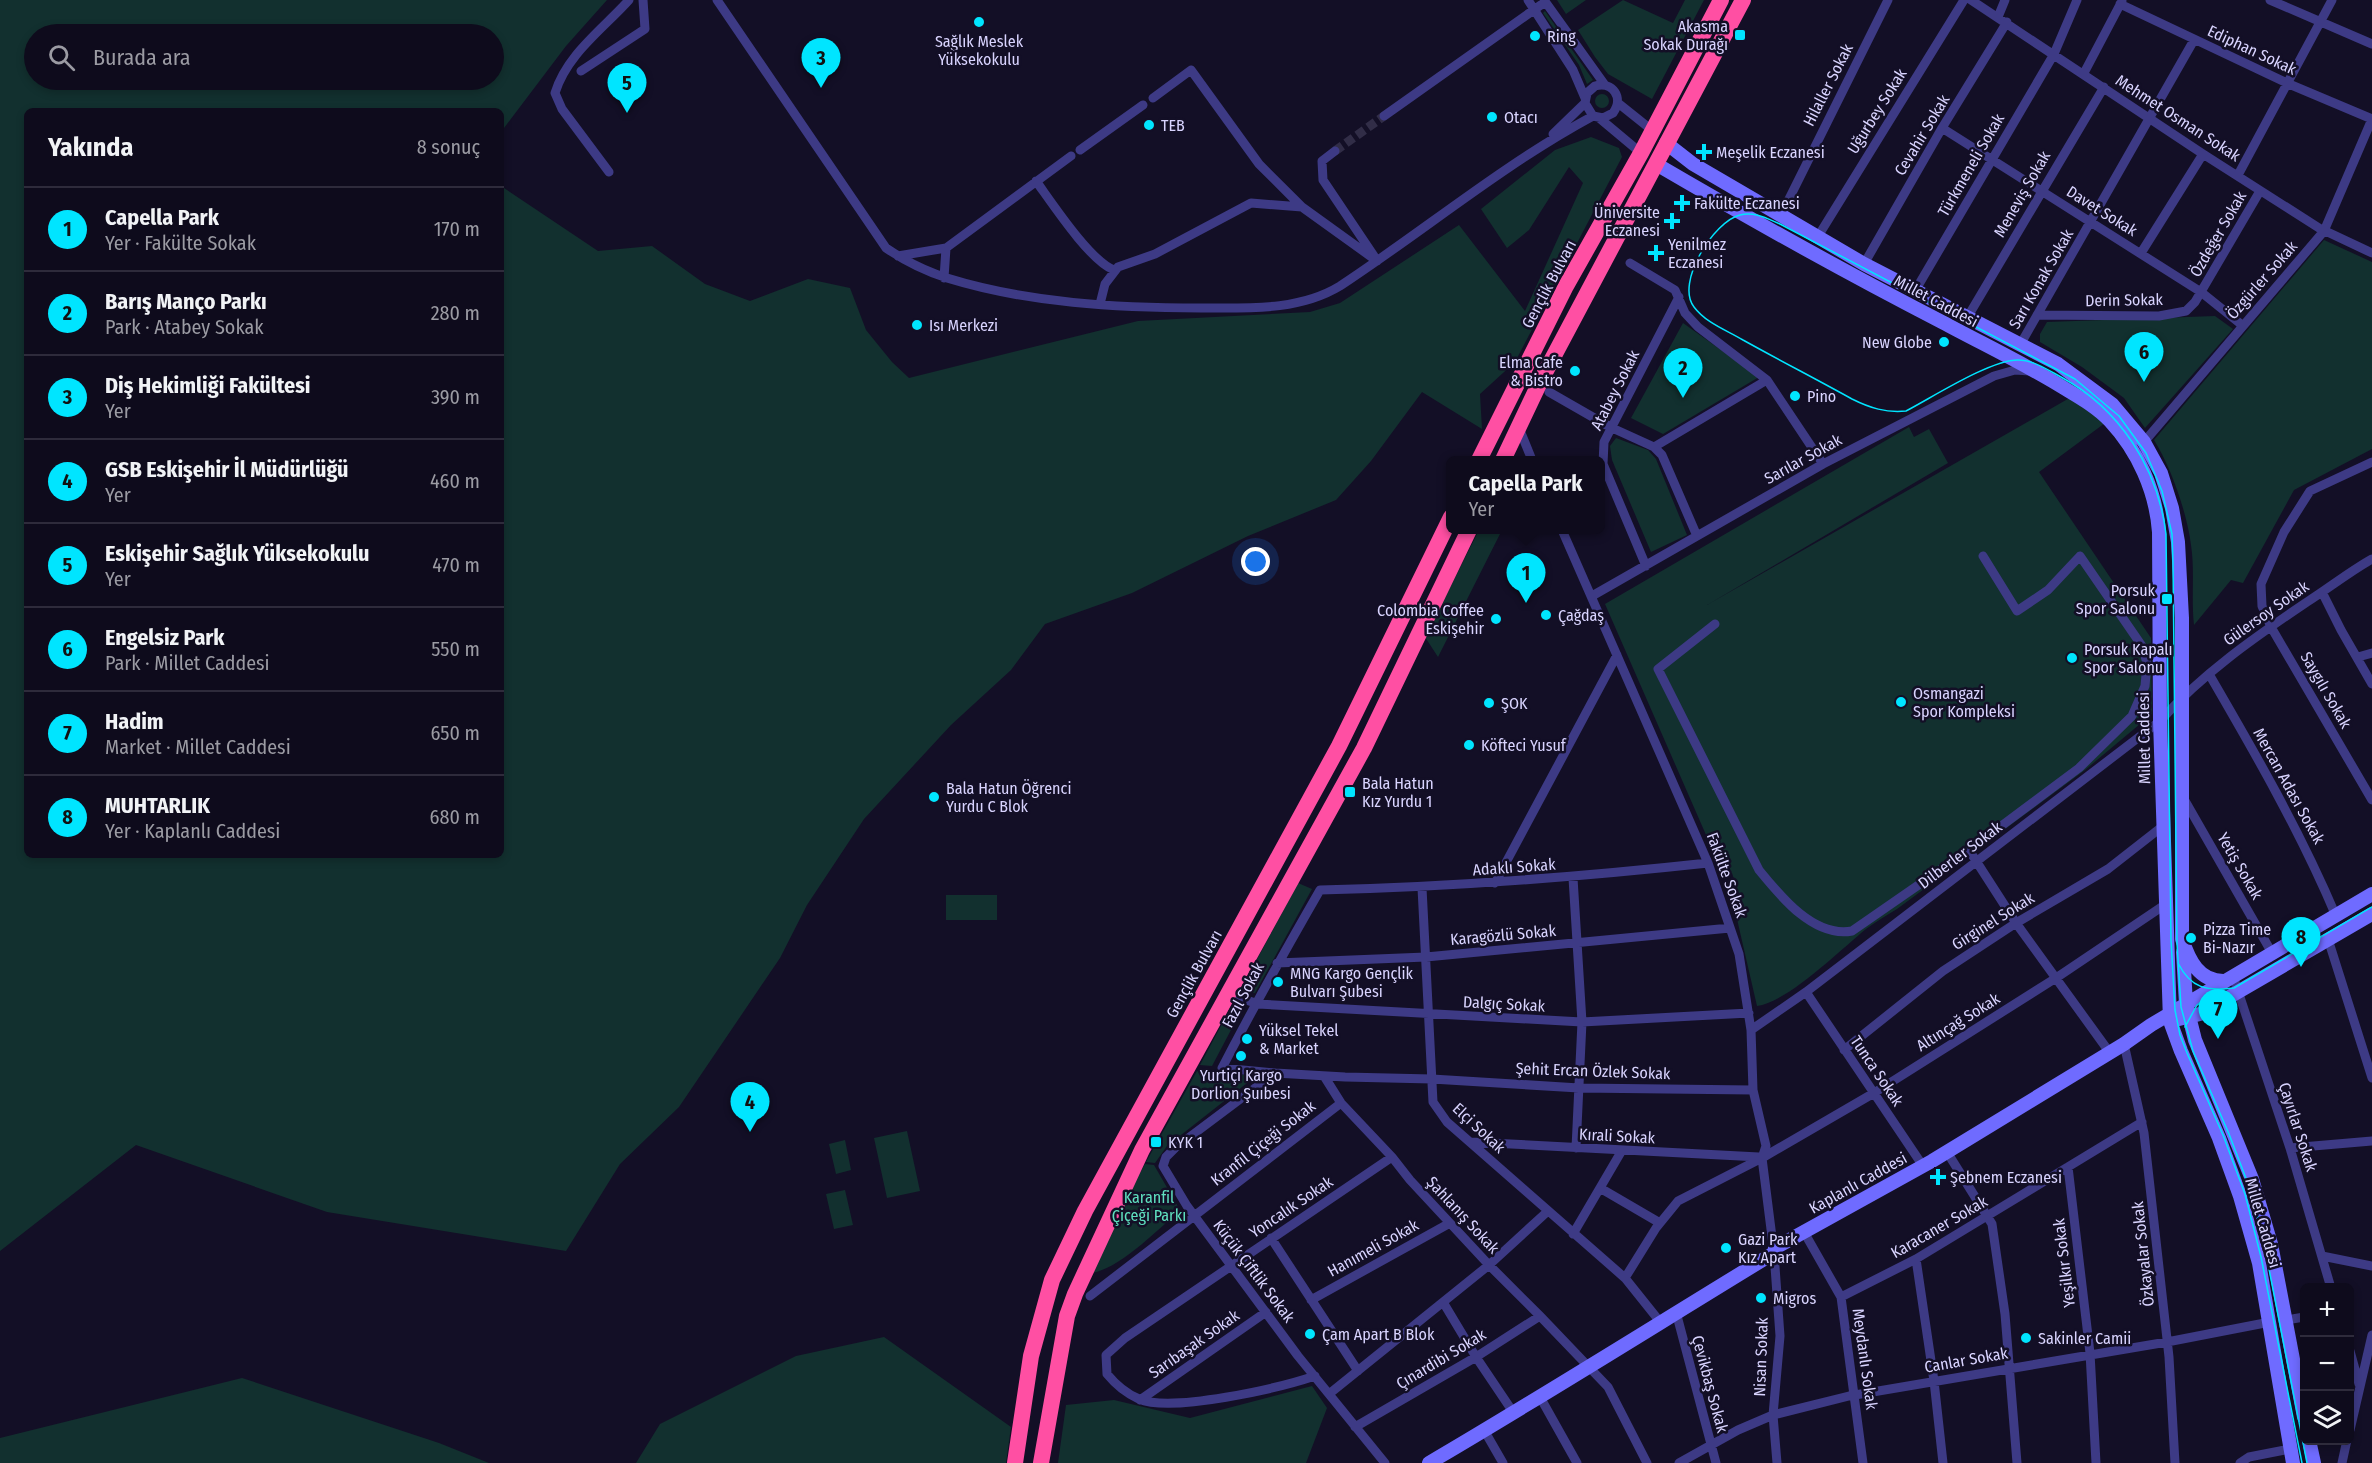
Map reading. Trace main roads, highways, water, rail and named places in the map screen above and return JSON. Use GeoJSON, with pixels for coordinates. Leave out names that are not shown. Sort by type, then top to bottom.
{"type":"FeatureCollection","features":[{"type":"Feature","properties":{"kind":"highway","name":"Gençlik Bulvarı"},"geometry":{"type":"LineString","coordinates":[[1481,456],[1566,286],[1653,131],[1721,0]]}},
{"type":"Feature","properties":{"kind":"highway"},"geometry":{"type":"LineString","coordinates":[[1505,456],[1540,382],[1743,0]]}},
{"type":"Feature","properties":{"kind":"highway"},"geometry":{"type":"LineString","coordinates":[[1653,131],[1666,143]]}},
{"type":"Feature","properties":{"kind":"highway"},"geometry":{"type":"LineString","coordinates":[[1641,153],[1656,164]]}},
{"type":"Feature","properties":{"kind":"highway","name":"Gençlik Bulvarı"},"geometry":{"type":"LineString","coordinates":[[1015,1463],[1031,1356],[1052,1280],[1085,1211],[1339,746],[1446,528]]}},
{"type":"Feature","properties":{"kind":"highway"},"geometry":{"type":"LineString","coordinates":[[1041,1463],[1067,1316],[1075,1294],[1142,1150],[1364,748],[1467,534]]}},
{"type":"Feature","properties":{"kind":"main road","name":"Millet Caddesi"},"geometry":{"type":"LineString","coordinates":[[1666,143],[1694,164],[1817,238],[2058,364],[2091,386],[2124,416],[2144,442],[2161,473],[2172,508],[2178,542],[2182,618],[2182,939],[2187,1011],[2196,1040],[2252,1179],[2271,1244],[2300,1395]]}},
{"type":"Feature","properties":{"kind":"main road","name":"Millet Caddesi"},"geometry":{"type":"LineString","coordinates":[[1656,164],[1786,240],[2037,372],[2090,403],[2110,421],[2127,443],[2152,490],[2157,511],[2158,532],[2160,720],[2170,1017],[2181,1051],[2219,1138],[2240,1196],[2259,1263],[2291,1456]]}},
{"type":"Feature","properties":{"kind":"main road","name":"Kaplanlı Caddesi"},"geometry":{"type":"LineString","coordinates":[[1429,1463],[1628,1344],[1773,1253],[1775,1248],[1947,1152],[2110,1053],[2151,1025],[2187,1011],[2229,978],[2372,894]]}},
{"type":"Feature","properties":{"kind":"main road","name":"Kaplanlı Caddesi"},"geometry":{"type":"LineString","coordinates":[[2187,1011],[2200,1014],[2372,914]]}},
{"type":"Feature","properties":{"kind":"main road","name":"Millet Caddesi"},"geometry":{"type":"LineString","coordinates":[[2182,939],[2193,964],[2201,973],[2212,981],[2229,978]]}},
{"type":"Feature","properties":{"kind":"main road"},"geometry":{"type":"LineString","coordinates":[[2310,1445],[2314,1463]]}},
{"type":"Feature","properties":{"kind":"tunnel"},"geometry":{"type":"LineString","coordinates":[[1335,151],[1384,116]]}},
{"type":"Feature","properties":{"kind":"tram line"},"geometry":{"type":"LineString","coordinates":[[2302,1463],[2261,1257],[2245,1194],[2223,1135],[2180,1035],[2175,1010],[2171,940],[2166,534],[2155,486],[2133,443],[2118,423],[2082,390],[2040,366],[2018,360],[2006,362],[1977,372],[1906,411],[1885,410],[1852,399],[1704,318],[1694,307],[1689,296],[1693,269],[1709,240],[1730,220],[1740,215],[1756,215],[1780,224],[2075,379],[2119,416],[2146,453],[2162,491],[2172,534],[2177,943],[2181,1007],[2193,1051],[2229,1134],[2247,1181],[2261,1228],[2307,1463]]}},
{"type":"Feature","properties":{"kind":"tram line"},"geometry":{"type":"LineString","coordinates":[[2178,963],[2194,983],[2208,988],[2234,988],[2372,907]]}},
{"type":"Feature","properties":{"kind":"tram line"},"geometry":{"type":"LineString","coordinates":[[2185,1027],[2197,1005],[2218,989]]}},
{"type":"Feature","properties":{"kind":"place","name":"Sağlık Meslek Yüksekokulu"},"geometry":{"type":"Point","coordinates":[979,22]}},
{"type":"Feature","properties":{"kind":"place","name":"Akasma Sokak Durağı"},"geometry":{"type":"Point","coordinates":[1740,35]}},
{"type":"Feature","properties":{"kind":"place","name":"Ring"},"geometry":{"type":"Point","coordinates":[1535,36]}},
{"type":"Feature","properties":{"kind":"place","name":"Diş Hekimliği Fakültesi"},"geometry":{"type":"Point","coordinates":[821,88]}},
{"type":"Feature","properties":{"kind":"place","name":"Eskişehir Sağlık Yüksekokulu"},"geometry":{"type":"Point","coordinates":[627,113]}},
{"type":"Feature","properties":{"kind":"place","name":"Otacı"},"geometry":{"type":"Point","coordinates":[1492,117]}},
{"type":"Feature","properties":{"kind":"place","name":"TEB"},"geometry":{"type":"Point","coordinates":[1149,125]}},
{"type":"Feature","properties":{"kind":"place","name":"Meşelik Eczanesi"},"geometry":{"type":"Point","coordinates":[1704,152]}},
{"type":"Feature","properties":{"kind":"place","name":"Fakülte Eczanesi"},"geometry":{"type":"Point","coordinates":[1682,203]}},
{"type":"Feature","properties":{"kind":"place","name":"Üniversite Eczanesi"},"geometry":{"type":"Point","coordinates":[1672,221]}},
{"type":"Feature","properties":{"kind":"place","name":"Yenilmez Eczanesi"},"geometry":{"type":"Point","coordinates":[1656,253]}},
{"type":"Feature","properties":{"kind":"place","name":"Isı Merkezi"},"geometry":{"type":"Point","coordinates":[917,325]}},
{"type":"Feature","properties":{"kind":"place","name":"New Globe"},"geometry":{"type":"Point","coordinates":[1944,342]}},
{"type":"Feature","properties":{"kind":"place","name":"Elma Cafe & Bistro"},"geometry":{"type":"Point","coordinates":[1575,371]}},
{"type":"Feature","properties":{"kind":"place","name":"Engelsiz Park"},"geometry":{"type":"Point","coordinates":[2144,382]}},
{"type":"Feature","properties":{"kind":"place","name":"Pino"},"geometry":{"type":"Point","coordinates":[1795,396]}},
{"type":"Feature","properties":{"kind":"place","name":"Barış Manço Parkı"},"geometry":{"type":"Point","coordinates":[1683,398]}},
{"type":"Feature","properties":{"kind":"place","name":"Porsuk Spor Salonu"},"geometry":{"type":"Point","coordinates":[2167,599]}},
{"type":"Feature","properties":{"kind":"place","name":"Capella Park"},"geometry":{"type":"Point","coordinates":[1526,603]}},
{"type":"Feature","properties":{"kind":"place","name":"Çağdaş"},"geometry":{"type":"Point","coordinates":[1546,615]}},
{"type":"Feature","properties":{"kind":"place","name":"Colombia Coffee Eskişehir"},"geometry":{"type":"Point","coordinates":[1496,619]}},
{"type":"Feature","properties":{"kind":"place","name":"Porsuk Kapalı Spor Salonu"},"geometry":{"type":"Point","coordinates":[2072,658]}},
{"type":"Feature","properties":{"kind":"place","name":"Osmangazi Spor Kompleksi"},"geometry":{"type":"Point","coordinates":[1901,702]}},
{"type":"Feature","properties":{"kind":"place","name":"ŞOK"},"geometry":{"type":"Point","coordinates":[1489,703]}},
{"type":"Feature","properties":{"kind":"place","name":"Köfteci Yusuf"},"geometry":{"type":"Point","coordinates":[1469,745]}},
{"type":"Feature","properties":{"kind":"place","name":"Bala Hatun Kız Yurdu 1"},"geometry":{"type":"Point","coordinates":[1350,792]}},
{"type":"Feature","properties":{"kind":"place","name":"Bala Hatun Öğrenci Yurdu C Blok"},"geometry":{"type":"Point","coordinates":[934,797]}},
{"type":"Feature","properties":{"kind":"place","name":"Pizza Time Bi-Nazır"},"geometry":{"type":"Point","coordinates":[2191,938]}},
{"type":"Feature","properties":{"kind":"place","name":"MUHTARLIK"},"geometry":{"type":"Point","coordinates":[2301,967]}},
{"type":"Feature","properties":{"kind":"place","name":"MNG Kargo Gençlik Bulvarı Şubesi"},"geometry":{"type":"Point","coordinates":[1278,982]}},
{"type":"Feature","properties":{"kind":"place","name":"Yüksel Tekel & Market"},"geometry":{"type":"Point","coordinates":[1247,1039]}},
{"type":"Feature","properties":{"kind":"place","name":"Hadim"},"geometry":{"type":"Point","coordinates":[2218,1039]}},
{"type":"Feature","properties":{"kind":"place","name":"Yurtiçi Kargo Dorlion Şuıbesi"},"geometry":{"type":"Point","coordinates":[1241,1056]}},
{"type":"Feature","properties":{"kind":"place","name":"GSB Eskişehir İl Müdürlüğü"},"geometry":{"type":"Point","coordinates":[750,1132]}},
{"type":"Feature","properties":{"kind":"place","name":"KYK 1"},"geometry":{"type":"Point","coordinates":[1156,1142]}},
{"type":"Feature","properties":{"kind":"place","name":"Şebnem Eczanesi"},"geometry":{"type":"Point","coordinates":[1938,1177]}},
{"type":"Feature","properties":{"kind":"place","name":"Gazi Park Kız Apart"},"geometry":{"type":"Point","coordinates":[1726,1248]}},
{"type":"Feature","properties":{"kind":"place","name":"Migros"},"geometry":{"type":"Point","coordinates":[1761,1298]}},
{"type":"Feature","properties":{"kind":"place","name":"Çam Apart B Blok"},"geometry":{"type":"Point","coordinates":[1310,1334]}},
{"type":"Feature","properties":{"kind":"place","name":"Sakinler Camii"},"geometry":{"type":"Point","coordinates":[2026,1338]}},
{"type":"Feature","properties":{"kind":"park label","name":"Karanfil Çiçeği Parkı"},"geometry":{"type":"Point","coordinates":[1149,1206]}}]}
